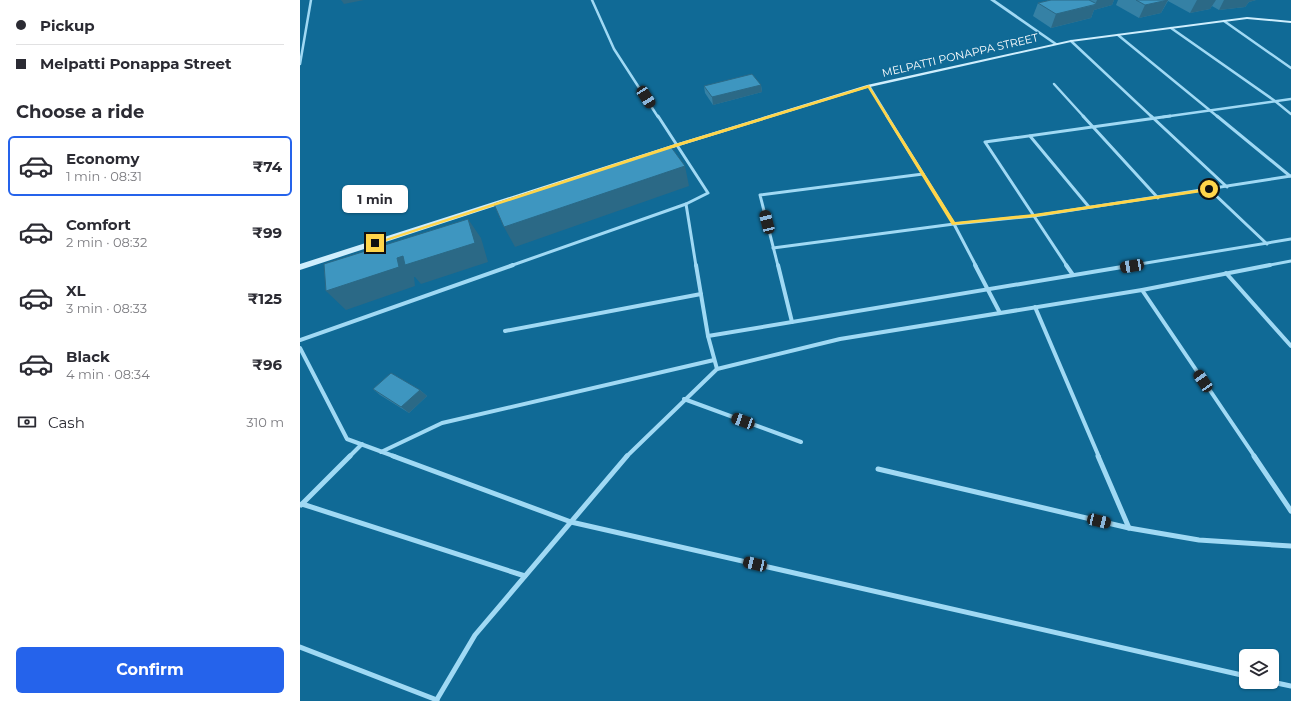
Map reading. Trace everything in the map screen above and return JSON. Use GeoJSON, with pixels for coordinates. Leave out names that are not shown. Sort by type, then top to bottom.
{"type":"FeatureCollection","features":[{"type":"Feature","properties":{"kind":"main road","name":"MELPATTI PONAPPA STREET"},"geometry":{"type":"LineString","coordinates":[[300,267],[677,145],[869,86],[1071,41],[1247,18],[1291,22]]}},
{"type":"Feature","properties":{"kind":"street"},"geometry":{"type":"LineString","coordinates":[[300,64],[311,0]]}},
{"type":"Feature","properties":{"kind":"street"},"geometry":{"type":"LineString","coordinates":[[300,340],[686,204],[708,193],[614,49],[592,0]]}},
{"type":"Feature","properties":{"kind":"street"},"geometry":{"type":"LineString","coordinates":[[992,0],[1056,44]]}},
{"type":"Feature","properties":{"kind":"street"},"geometry":{"type":"LineString","coordinates":[[1224,21],[1291,68]]}},
{"type":"Feature","properties":{"kind":"street"},"geometry":{"type":"LineString","coordinates":[[1170,28],[1275,101],[1291,114]]}},
{"type":"Feature","properties":{"kind":"street"},"geometry":{"type":"LineString","coordinates":[[1118,35],[1291,176]]}},
{"type":"Feature","properties":{"kind":"street"},"geometry":{"type":"LineString","coordinates":[[1071,41],[1227,186]]}},
{"type":"Feature","properties":{"kind":"street"},"geometry":{"type":"LineString","coordinates":[[1054,84],[1158,198]]}},
{"type":"Feature","properties":{"kind":"street"},"geometry":{"type":"LineString","coordinates":[[869,86],[954,224],[1000,312]]}},
{"type":"Feature","properties":{"kind":"street"},"geometry":{"type":"LineString","coordinates":[[1074,275],[985,142],[1291,99]]}},
{"type":"Feature","properties":{"kind":"street"},"geometry":{"type":"LineString","coordinates":[[1030,136],[1089,208]]}},
{"type":"Feature","properties":{"kind":"street"},"geometry":{"type":"LineString","coordinates":[[792,322],[760,195],[923,174]]}},
{"type":"Feature","properties":{"kind":"street"},"geometry":{"type":"LineString","coordinates":[[773,248],[954,224],[1034,216],[1158,198],[1291,176]]}},
{"type":"Feature","properties":{"kind":"street"},"geometry":{"type":"LineString","coordinates":[[1209,189],[1267,244]]}},
{"type":"Feature","properties":{"kind":"street"},"geometry":{"type":"LineString","coordinates":[[686,204],[708,336],[717,369]]}},
{"type":"Feature","properties":{"kind":"street"},"geometry":{"type":"LineString","coordinates":[[708,336],[1291,239]]}},
{"type":"Feature","properties":{"kind":"street"},"geometry":{"type":"LineString","coordinates":[[300,647],[436,700],[474,636],[634,448],[717,369],[840,339],[1142,290],[1291,261]]}},
{"type":"Feature","properties":{"kind":"street"},"geometry":{"type":"LineString","coordinates":[[1226,273],[1291,346]]}},
{"type":"Feature","properties":{"kind":"street"},"geometry":{"type":"LineString","coordinates":[[1142,290],[1291,511]]}},
{"type":"Feature","properties":{"kind":"street"},"geometry":{"type":"LineString","coordinates":[[505,331],[701,294]]}},
{"type":"Feature","properties":{"kind":"street"},"geometry":{"type":"LineString","coordinates":[[1035,307],[1129,528]]}},
{"type":"Feature","properties":{"kind":"street"},"geometry":{"type":"LineString","coordinates":[[300,348],[347,438],[571,522],[1239,674]]}},
{"type":"Feature","properties":{"kind":"street"},"geometry":{"type":"LineString","coordinates":[[381,452],[442,422],[714,360]]}},
{"type":"Feature","properties":{"kind":"street"},"geometry":{"type":"LineString","coordinates":[[684,400],[801,442]]}},
{"type":"Feature","properties":{"kind":"street"},"geometry":{"type":"LineString","coordinates":[[362,444],[301,505],[525,576]]}},
{"type":"Feature","properties":{"kind":"street"},"geometry":{"type":"LineString","coordinates":[[878,469],[1129,528],[1199,540],[1291,546]]}},
{"type":"Feature","properties":{"kind":"street"},"geometry":{"type":"LineString","coordinates":[[1279,683],[1291,686]]}},
{"type":"Feature","properties":{"kind":"building"},"geometry":{"type":"Polygon","coordinates":[[[1051,0],[1089,0],[1097,4],[1056,14],[1038,3],[1051,0]]]}},
{"type":"Feature","properties":{"kind":"building"},"geometry":{"type":"Polygon","coordinates":[[[1136,0],[1168,0],[1145,5],[1136,0]]]}},
{"type":"Feature","properties":{"kind":"building"},"geometry":{"type":"Polygon","coordinates":[[[752,74],[761,85],[712,97],[704,86],[752,74]]]}},
{"type":"Feature","properties":{"kind":"building"},"geometry":{"type":"Polygon","coordinates":[[[671,147],[685,166],[504,227],[494,204],[671,147]]]}},
{"type":"Feature","properties":{"kind":"building"},"geometry":{"type":"Polygon","coordinates":[[[468,219],[475,243],[405,265],[403,256],[397,258],[399,267],[326,291],[324,264],[468,219]]]}},
{"type":"Feature","properties":{"kind":"building"},"geometry":{"type":"Polygon","coordinates":[[[391,373],[420,390],[401,407],[373,389],[391,373]]]}},
{"type":"Feature","properties":{"kind":"route"},"geometry":{"type":"LineString","coordinates":[[375,243],[677,145],[869,86],[954,224],[1034,216],[1209,189]]}}]}
